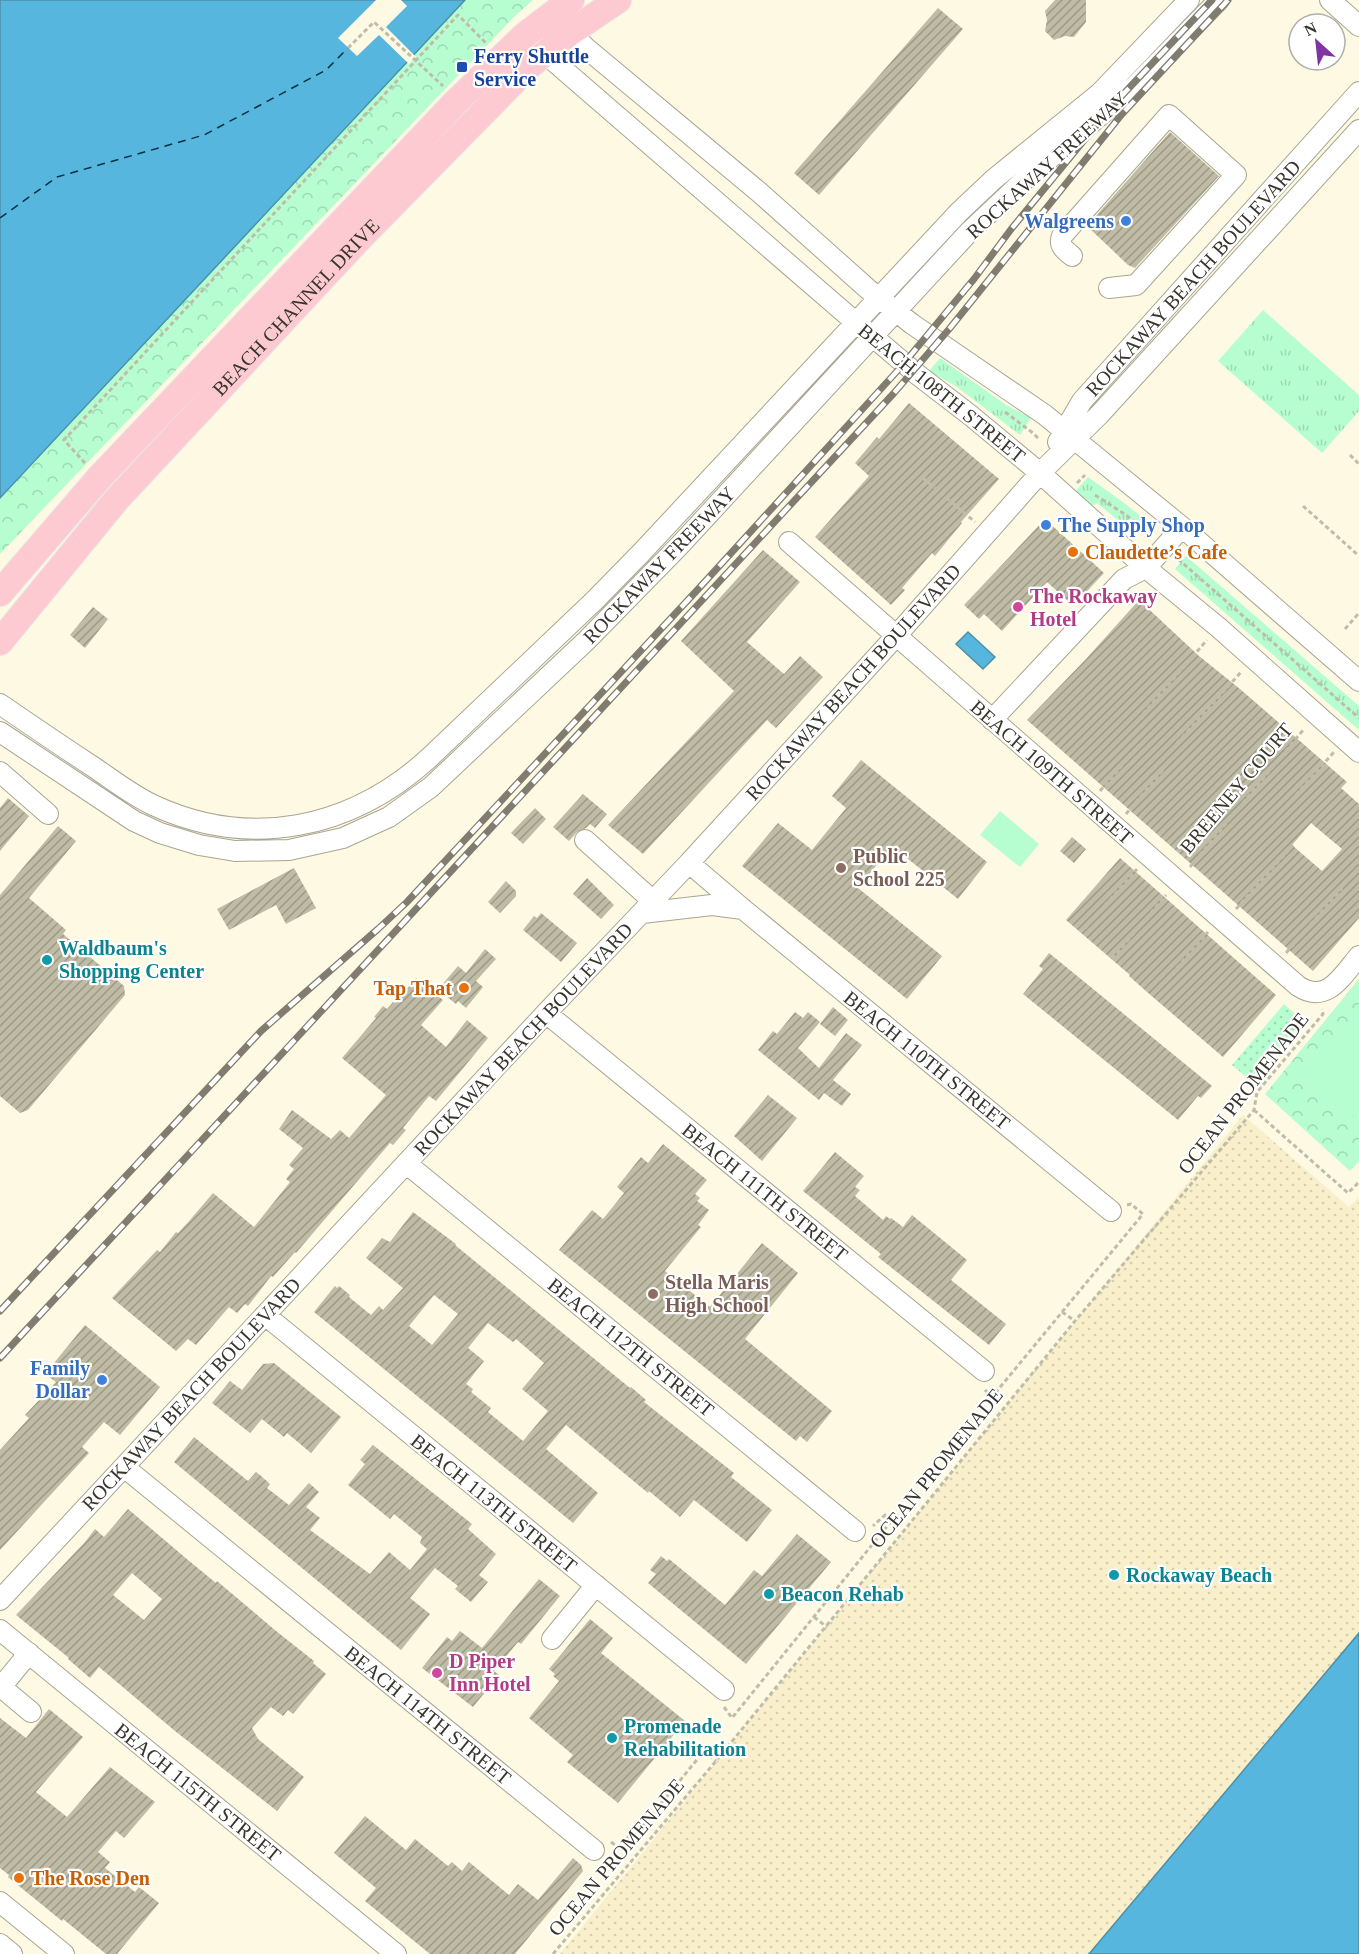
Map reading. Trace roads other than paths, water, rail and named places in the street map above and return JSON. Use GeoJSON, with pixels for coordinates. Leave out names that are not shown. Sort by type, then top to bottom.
{"type":"FeatureCollection","features":[{"type":"Feature","properties":{"kind":"main road","name":"BEACH CHANNEL DRIVE"},"geometry":{"type":"LineString","coordinates":[[0,642],[123,492],[357,241],[544,53],[618,0]]}},
{"type":"Feature","properties":{"kind":"main road","name":"BEACH CHANNEL DRIVE"},"geometry":{"type":"LineString","coordinates":[[0,593],[99,478],[455,103],[524,36],[561,7]]}},
{"type":"Feature","properties":{"kind":"street","name":"ROCKAWAY FREEWAY"},"geometry":{"type":"LineString","coordinates":[[0,704],[134,795],[169,812],[199,821],[240,828],[270,829],[316,822],[362,805],[399,784],[594,601],[686,506],[959,212],[1002,172],[1100,93],[1189,0]]}},
{"type":"Feature","properties":{"kind":"street","name":"ROCKAWAY FREEWAY"},"geometry":{"type":"LineString","coordinates":[[0,732],[134,821],[160,833],[199,845],[235,851],[289,850],[325,843],[375,825],[431,787],[579,647],[680,546],[991,210],[1136,85],[1219,0]]}},
{"type":"Feature","properties":{"kind":"street"},"geometry":{"type":"LineString","coordinates":[[1330,0],[1359,26]]}},
{"type":"Feature","properties":{"kind":"street","name":"BEACH 108TH STREET"},"geometry":{"type":"LineString","coordinates":[[561,7],[571,32],[586,48],[759,192],[878,298],[1045,415],[1182,526],[1359,681]]}},
{"type":"Feature","properties":{"kind":"street","name":"BEACH 108TH STREET"},"geometry":{"type":"LineString","coordinates":[[524,36],[873,337],[1040,473],[1146,568],[1218,627],[1352,745]]}},
{"type":"Feature","properties":{"kind":"street","name":"ROCKAWAY BEACH BOULEVARD"},"geometry":{"type":"LineString","coordinates":[[1069,436],[1082,401],[1359,92]]}},
{"type":"Feature","properties":{"kind":"street"},"geometry":{"type":"LineString","coordinates":[[1072,256],[1062,247],[1060,242],[1062,236],[1169,115],[1236,175],[1136,285],[1109,288]]}},
{"type":"Feature","properties":{"kind":"street","name":"ROCKAWAY BEACH BOULEVARD"},"geometry":{"type":"LineString","coordinates":[[0,1600],[546,1013],[648,907],[896,636],[1040,473],[1069,436],[1359,130]]}},
{"type":"Feature","properties":{"kind":"street"},"geometry":{"type":"LineString","coordinates":[[992,720],[1124,579],[1146,568],[1182,526]]}},
{"type":"Feature","properties":{"kind":"street","name":"BEACH 109TH STREET"},"geometry":{"type":"LineString","coordinates":[[789,542],[1303,989],[1319,993],[1332,986],[1359,956]]}},
{"type":"Feature","properties":{"kind":"street"},"geometry":{"type":"LineString","coordinates":[[18,744],[2,776],[48,814]]}},
{"type":"Feature","properties":{"kind":"street"},"geometry":{"type":"LineString","coordinates":[[585,840],[648,907],[712,905],[743,909]]}},
{"type":"Feature","properties":{"kind":"street","name":"BEACH 110TH STREET"},"geometry":{"type":"LineString","coordinates":[[689,862],[743,909],[1111,1211]]}},
{"type":"Feature","properties":{"kind":"street","name":"BEACH 111TH STREET"},"geometry":{"type":"LineString","coordinates":[[546,1013],[984,1371]]}},
{"type":"Feature","properties":{"kind":"street","name":"BEACH 112TH STREET"},"geometry":{"type":"LineString","coordinates":[[407,1164],[855,1531]]}},
{"type":"Feature","properties":{"kind":"street","name":"BEACH 113TH STREET"},"geometry":{"type":"LineString","coordinates":[[265,1315],[724,1690]]}},
{"type":"Feature","properties":{"kind":"street","name":"BEACH 114TH STREET"},"geometry":{"type":"LineString","coordinates":[[124,1467],[594,1850]]}},
{"type":"Feature","properties":{"kind":"street"},"geometry":{"type":"LineString","coordinates":[[552,1639],[596,1585]]}},
{"type":"Feature","properties":{"kind":"street","name":"BEACH 115TH STREET"},"geometry":{"type":"LineString","coordinates":[[0,1630],[396,1954]]}},
{"type":"Feature","properties":{"kind":"street"},"geometry":{"type":"LineString","coordinates":[[29,1653],[1,1686],[32,1712]]}},
{"type":"Feature","properties":{"kind":"street"},"geometry":{"type":"LineString","coordinates":[[0,1902],[64,1954]]}},
{"type":"Feature","properties":{"kind":"street"},"geometry":{"type":"LineString","coordinates":[[0,1944],[12,1954]]}},
{"type":"Feature","properties":{"kind":"water"},"geometry":{"type":"Polygon","coordinates":[[[0,0],[465,0],[0,498],[0,0]]]}},
{"type":"Feature","properties":{"kind":"water"},"geometry":{"type":"Polygon","coordinates":[[[968,632],[995,657],[983,669],[956,644],[968,632]]]}},
{"type":"Feature","properties":{"kind":"water"},"geometry":{"type":"Polygon","coordinates":[[[1359,1633],[1359,1954],[1089,1954],[1359,1633]]]}},
{"type":"Feature","properties":{"kind":"railway"},"geometry":{"type":"LineString","coordinates":[[0,1311],[261,1031],[407,902],[701,586],[900,368],[1113,105],[1212,0]]}},
{"type":"Feature","properties":{"kind":"railway"},"geometry":{"type":"LineString","coordinates":[[0,1358],[894,393],[950,328],[1122,114],[1228,0]]}},
{"type":"Feature","properties":{"kind":"place","name":"Ferry Shuttle Service"},"geometry":{"type":"Point","coordinates":[462,67]}},
{"type":"Feature","properties":{"kind":"place","name":"Walgreens"},"geometry":{"type":"Point","coordinates":[1126,221]}},
{"type":"Feature","properties":{"kind":"place","name":"The Supply Shop"},"geometry":{"type":"Point","coordinates":[1046,525]}},
{"type":"Feature","properties":{"kind":"place","name":"Claudette’s Cafe"},"geometry":{"type":"Point","coordinates":[1073,552]}},
{"type":"Feature","properties":{"kind":"place","name":"The Rockaway Hotel"},"geometry":{"type":"Point","coordinates":[1018,607]}},
{"type":"Feature","properties":{"kind":"place","name":"Public School 225"},"geometry":{"type":"Point","coordinates":[841,868]}},
{"type":"Feature","properties":{"kind":"place","name":"Waldbaum's Shopping Center"},"geometry":{"type":"Point","coordinates":[47,960]}},
{"type":"Feature","properties":{"kind":"place","name":"Tap That"},"geometry":{"type":"Point","coordinates":[464,988]}},
{"type":"Feature","properties":{"kind":"place","name":"Stella Maris High School"},"geometry":{"type":"Point","coordinates":[653,1294]}},
{"type":"Feature","properties":{"kind":"place","name":"Family Dollar"},"geometry":{"type":"Point","coordinates":[102,1380]}},
{"type":"Feature","properties":{"kind":"place","name":"Rockaway Beach"},"geometry":{"type":"Point","coordinates":[1114,1575]}},
{"type":"Feature","properties":{"kind":"place","name":"Beacon Rehab"},"geometry":{"type":"Point","coordinates":[769,1594]}},
{"type":"Feature","properties":{"kind":"place","name":"D Piper Inn Hotel"},"geometry":{"type":"Point","coordinates":[437,1673]}},
{"type":"Feature","properties":{"kind":"place","name":"Promenade Rehabilitation"},"geometry":{"type":"Point","coordinates":[612,1738]}},
{"type":"Feature","properties":{"kind":"place","name":"The Rose Den"},"geometry":{"type":"Point","coordinates":[19,1878]}}]}
